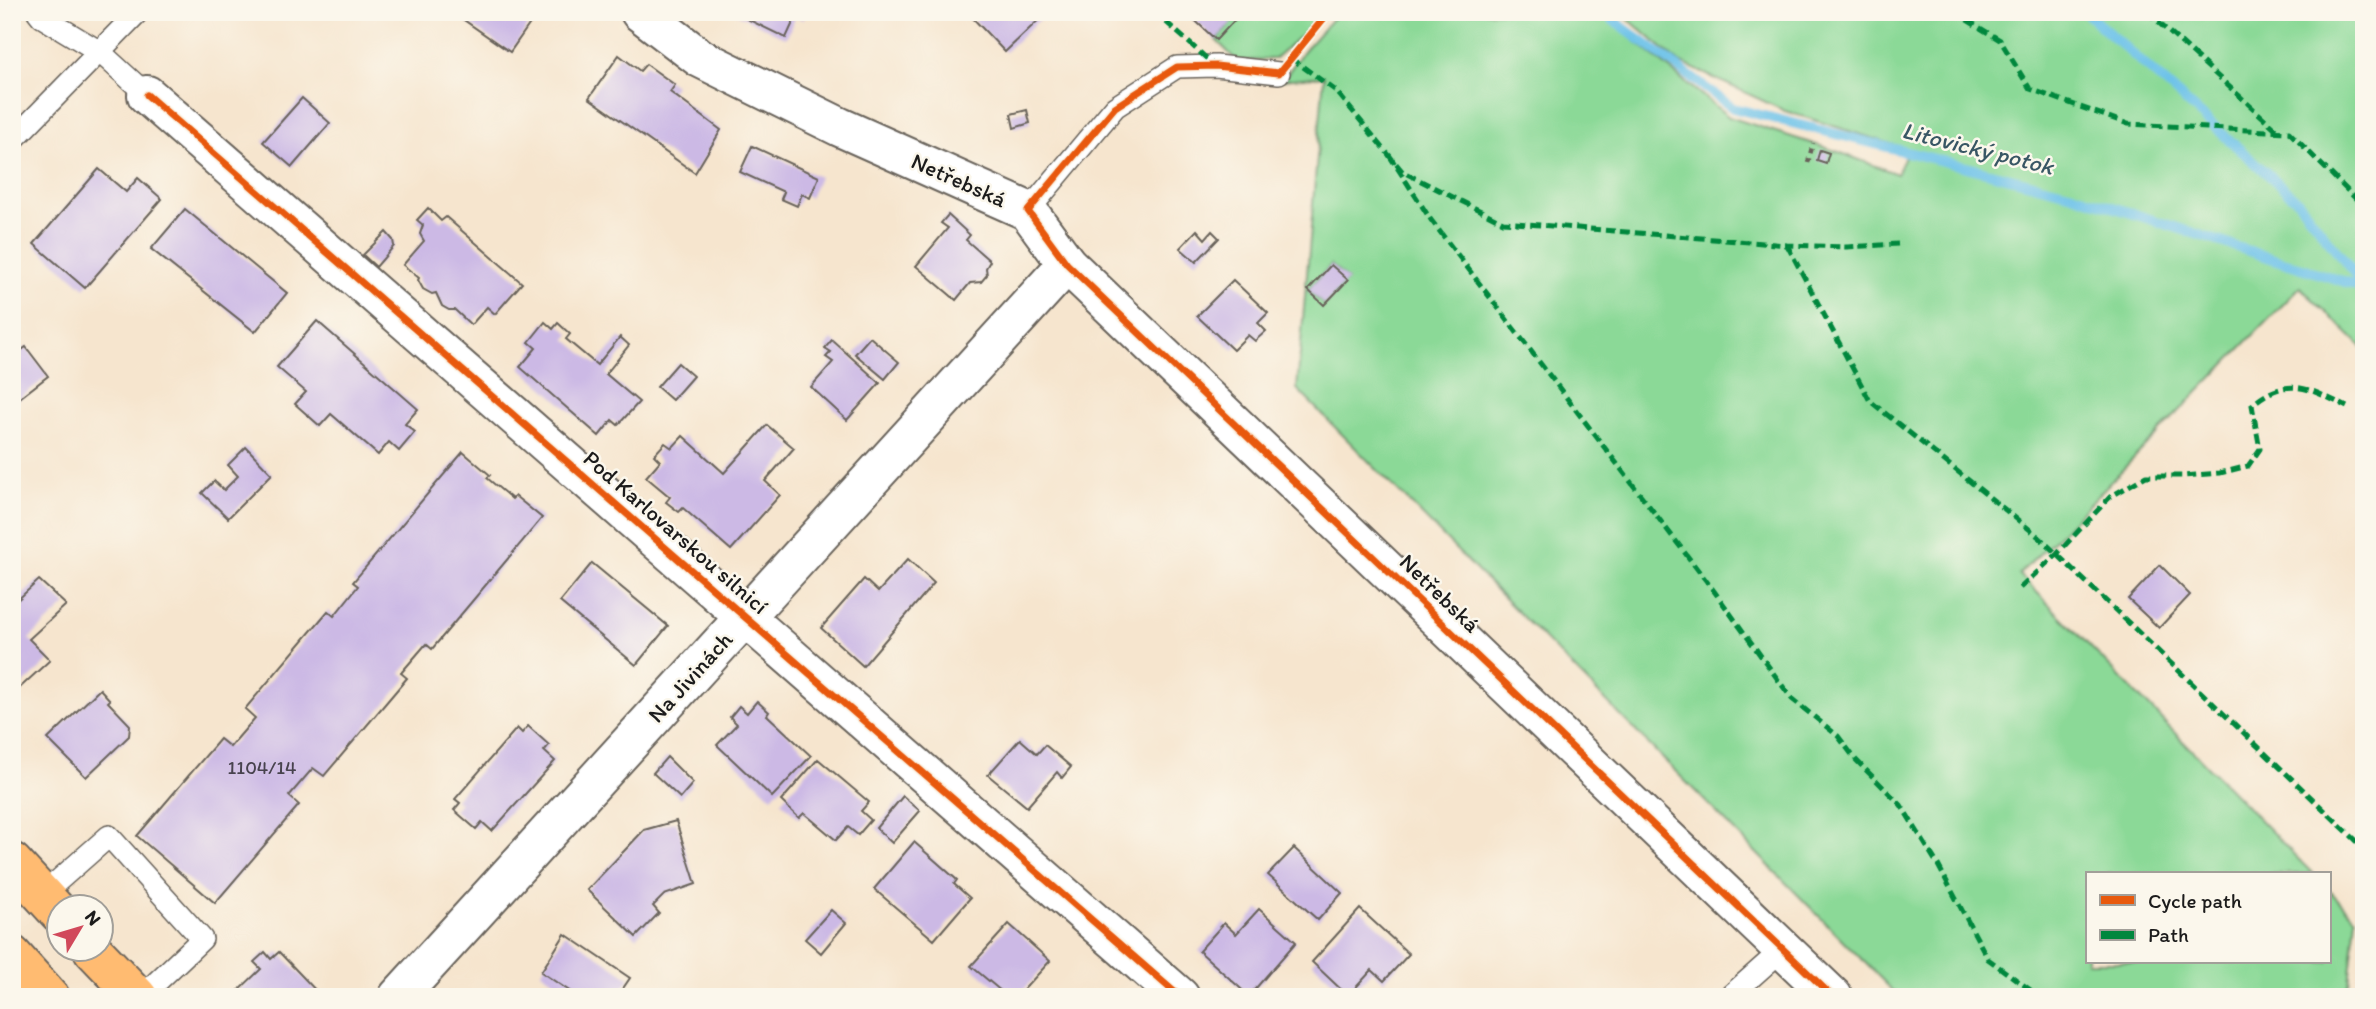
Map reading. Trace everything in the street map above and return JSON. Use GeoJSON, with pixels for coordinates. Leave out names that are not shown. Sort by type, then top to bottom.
{"type":"FeatureCollection","features":[{"type":"Feature","properties":{"kind":"main road"},"geometry":{"type":"LineString","coordinates":[[12,862],[46,899]]}},
{"type":"Feature","properties":{"kind":"main road"},"geometry":{"type":"LineString","coordinates":[[12,955],[50,997]]}},
{"type":"Feature","properties":{"kind":"main road"},"geometry":{"type":"LineString","coordinates":[[107,964],[139,997]]}},
{"type":"Feature","properties":{"kind":"street","name":"Netřebská"},"geometry":{"type":"LineString","coordinates":[[640,12],[700,58],[840,127],[1028,211],[1068,264],[1833,997]]}},
{"type":"Feature","properties":{"kind":"street","name":"Pod Karlovarskou silnicí"},"geometry":{"type":"LineString","coordinates":[[148,95],[1180,997]]}},
{"type":"Feature","properties":{"kind":"street","name":"Na Jivinách"},"geometry":{"type":"LineString","coordinates":[[398,997],[1068,264]]}},
{"type":"Feature","properties":{"kind":"lane"},"geometry":{"type":"LineString","coordinates":[[38,12],[100,52],[148,95]]}},
{"type":"Feature","properties":{"kind":"lane"},"geometry":{"type":"LineString","coordinates":[[12,141],[138,12]]}},
{"type":"Feature","properties":{"kind":"lane"},"geometry":{"type":"LineString","coordinates":[[1028,211],[1115,107],[1177,67],[1216,66],[1279,73]]}},
{"type":"Feature","properties":{"kind":"lane"},"geometry":{"type":"LineString","coordinates":[[60,894],[109,836],[202,939],[139,997]]}},
{"type":"Feature","properties":{"kind":"lane"},"geometry":{"type":"LineString","coordinates":[[1729,997],[1783,949]]}},
{"type":"Feature","properties":{"kind":"path"},"geometry":{"type":"LineString","coordinates":[[1808,163],[1812,144]]}},
{"type":"Feature","properties":{"kind":"green space"},"geometry":{"type":"Polygon","coordinates":[[[1242,12],[1321,12],[1307,30],[1274,59],[1237,61],[1216,40],[1242,12]]]}},
{"type":"Feature","properties":{"kind":"green space"},"geometry":{"type":"Polygon","coordinates":[[[1338,12],[1599,12],[1729,117],[1836,151],[1897,174],[1908,149],[1785,111],[1677,61],[1620,12],[2364,12],[2364,270],[2358,266],[2364,273],[2364,349],[2300,287],[2019,574],[2311,872],[2086,872],[2086,964],[2330,964],[2330,891],[2356,918],[2349,983],[2337,997],[1899,997],[1297,389],[1324,76],[1260,82],[1258,79],[1287,74],[1338,12]],[[1331,265],[1308,290],[1324,305],[1347,280],[1331,265]]]}},
{"type":"Feature","properties":{"kind":"building"},"geometry":{"type":"Polygon","coordinates":[[[447,12],[538,12],[510,52],[458,16],[456,19],[447,12]]]}},
{"type":"Feature","properties":{"kind":"building"},"geometry":{"type":"Polygon","coordinates":[[[733,12],[807,12],[803,20],[796,16],[786,38],[733,12]]]}},
{"type":"Feature","properties":{"kind":"building"},"geometry":{"type":"Polygon","coordinates":[[[967,12],[1047,12],[1005,52],[967,12]]]}},
{"type":"Feature","properties":{"kind":"building"},"geometry":{"type":"Polygon","coordinates":[[[1186,12],[1242,12],[1216,40],[1186,12]]]}},
{"type":"Feature","properties":{"kind":"building"},"geometry":{"type":"Polygon","coordinates":[[[619,55],[640,71],[646,64],[675,85],[670,92],[721,130],[695,173],[589,98],[619,55]]]}},
{"type":"Feature","properties":{"kind":"building"},"geometry":{"type":"Polygon","coordinates":[[[302,98],[330,123],[292,167],[263,142],[302,98]]]}},
{"type":"Feature","properties":{"kind":"building"},"geometry":{"type":"Polygon","coordinates":[[[1027,110],[1030,123],[1014,128],[1011,114],[1027,110]]]}},
{"type":"Feature","properties":{"kind":"building"},"geometry":{"type":"Polygon","coordinates":[[[752,146],[819,177],[810,198],[802,194],[797,206],[781,199],[784,192],[740,172],[752,146]]]}},
{"type":"Feature","properties":{"kind":"building"},"geometry":{"type":"Polygon","coordinates":[[[1820,150],[1829,153],[1826,163],[1817,160],[1820,150]]]}},
{"type":"Feature","properties":{"kind":"building"},"geometry":{"type":"Polygon","coordinates":[[[99,169],[126,192],[138,178],[162,199],[85,288],[34,244],[99,169]]]}},
{"type":"Feature","properties":{"kind":"building"},"geometry":{"type":"Polygon","coordinates":[[[428,208],[441,221],[446,217],[522,283],[495,314],[487,307],[471,325],[455,310],[442,306],[436,293],[432,294],[423,289],[419,278],[403,265],[424,241],[420,234],[423,225],[417,220],[428,208]]]}},
{"type":"Feature","properties":{"kind":"building"},"geometry":{"type":"Polygon","coordinates":[[[185,209],[287,293],[255,332],[151,249],[185,209]]]}},
{"type":"Feature","properties":{"kind":"building"},"geometry":{"type":"Polygon","coordinates":[[[948,215],[970,235],[966,240],[990,261],[986,268],[987,275],[981,282],[970,283],[956,300],[916,266],[948,228],[941,223],[948,215]]]}},
{"type":"Feature","properties":{"kind":"building"},"geometry":{"type":"Polygon","coordinates":[[[1197,230],[1205,239],[1212,231],[1219,238],[1196,262],[1180,248],[1197,230]]]}},
{"type":"Feature","properties":{"kind":"building"},"geometry":{"type":"Polygon","coordinates":[[[386,232],[393,240],[394,246],[376,267],[363,255],[386,232]]]}},
{"type":"Feature","properties":{"kind":"building"},"geometry":{"type":"Polygon","coordinates":[[[1331,265],[1348,280],[1324,305],[1308,290],[1331,265]]]}},
{"type":"Feature","properties":{"kind":"building"},"geometry":{"type":"Polygon","coordinates":[[[1233,280],[1268,313],[1258,323],[1266,331],[1255,341],[1248,335],[1233,350],[1197,316],[1233,280]]]}},
{"type":"Feature","properties":{"kind":"building"},"geometry":{"type":"Polygon","coordinates":[[[317,321],[418,409],[405,424],[415,432],[399,451],[389,442],[378,455],[331,414],[320,426],[295,404],[306,392],[277,367],[317,321]]]}},
{"type":"Feature","properties":{"kind":"building"},"geometry":{"type":"Polygon","coordinates":[[[545,322],[553,329],[558,323],[570,334],[566,339],[597,365],[620,337],[629,345],[606,374],[639,402],[618,425],[612,420],[599,436],[520,367],[536,348],[529,342],[545,322]]]}},
{"type":"Feature","properties":{"kind":"building"},"geometry":{"type":"Polygon","coordinates":[[[870,337],[899,362],[885,379],[855,354],[870,337]]]}},
{"type":"Feature","properties":{"kind":"building"},"geometry":{"type":"Polygon","coordinates":[[[832,340],[880,383],[847,420],[811,387],[833,362],[826,357],[831,352],[825,348],[832,340]]]}},
{"type":"Feature","properties":{"kind":"building"},"geometry":{"type":"Polygon","coordinates":[[[26,347],[48,376],[12,404],[12,357],[26,347]]]}},
{"type":"Feature","properties":{"kind":"building"},"geometry":{"type":"Polygon","coordinates":[[[678,363],[693,376],[672,400],[657,387],[678,363]]]}},
{"type":"Feature","properties":{"kind":"building"},"geometry":{"type":"Polygon","coordinates":[[[767,425],[794,448],[765,481],[780,495],[731,550],[683,508],[679,512],[666,502],[670,497],[646,477],[660,461],[654,455],[665,443],[672,448],[683,436],[724,473],[767,425]]]}},
{"type":"Feature","properties":{"kind":"building"},"geometry":{"type":"Polygon","coordinates":[[[246,447],[272,474],[228,518],[202,493],[214,481],[224,490],[238,476],[228,465],[246,447]]]}},
{"type":"Feature","properties":{"kind":"building"},"geometry":{"type":"Polygon","coordinates":[[[463,452],[490,475],[487,478],[512,499],[515,496],[542,518],[432,649],[426,644],[401,673],[407,678],[324,776],[313,768],[289,796],[299,805],[215,903],[137,836],[220,739],[230,747],[255,718],[245,709],[328,611],[334,616],[358,586],[353,582],[463,452]]]}},
{"type":"Feature","properties":{"kind":"building"},"geometry":{"type":"Polygon","coordinates":[[[908,559],[934,583],[863,666],[821,628],[864,579],[878,592],[908,559]]]}},
{"type":"Feature","properties":{"kind":"building"},"geometry":{"type":"Polygon","coordinates":[[[592,563],[668,626],[636,665],[560,602],[592,563]]]}},
{"type":"Feature","properties":{"kind":"building"},"geometry":{"type":"Polygon","coordinates":[[[2160,565],[2190,595],[2159,628],[2128,599],[2160,565]]]}},
{"type":"Feature","properties":{"kind":"building"},"geometry":{"type":"Polygon","coordinates":[[[39,580],[66,605],[29,639],[50,660],[12,695],[12,605],[39,580]]]}},
{"type":"Feature","properties":{"kind":"building"},"geometry":{"type":"Polygon","coordinates":[[[100,689],[110,700],[108,702],[130,725],[129,736],[86,777],[48,739],[100,689]]]}},
{"type":"Feature","properties":{"kind":"building"},"geometry":{"type":"Polygon","coordinates":[[[757,701],[769,712],[767,715],[811,756],[772,797],[717,745],[737,724],[730,717],[739,706],[747,713],[757,701]]]}},
{"type":"Feature","properties":{"kind":"building"},"geometry":{"type":"Polygon","coordinates":[[[528,726],[549,745],[544,751],[555,761],[492,831],[482,822],[476,829],[454,810],[460,803],[455,799],[517,728],[522,733],[528,726]]]}},
{"type":"Feature","properties":{"kind":"building"},"geometry":{"type":"Polygon","coordinates":[[[1020,739],[1037,754],[1045,745],[1071,767],[1062,778],[1057,772],[1027,807],[988,775],[1020,739]]]}},
{"type":"Feature","properties":{"kind":"building"},"geometry":{"type":"Polygon","coordinates":[[[667,757],[693,783],[680,798],[653,773],[667,757]]]}},
{"type":"Feature","properties":{"kind":"building"},"geometry":{"type":"Polygon","coordinates":[[[818,759],[869,802],[861,811],[871,820],[858,835],[848,827],[836,840],[804,813],[799,818],[781,801],[818,759]]]}},
{"type":"Feature","properties":{"kind":"building"},"geometry":{"type":"Polygon","coordinates":[[[903,796],[920,811],[892,843],[876,828],[903,796]]]}},
{"type":"Feature","properties":{"kind":"building"},"geometry":{"type":"Polygon","coordinates":[[[676,821],[696,884],[664,895],[653,906],[659,913],[636,937],[587,890],[644,830],[676,821]]]}},
{"type":"Feature","properties":{"kind":"building"},"geometry":{"type":"Polygon","coordinates":[[[914,842],[957,880],[954,884],[970,898],[934,940],[874,889],[914,842]]]}},
{"type":"Feature","properties":{"kind":"building"},"geometry":{"type":"Polygon","coordinates":[[[1294,848],[1342,893],[1318,920],[1268,875],[1294,848]]]}},
{"type":"Feature","properties":{"kind":"building"},"geometry":{"type":"Polygon","coordinates":[[[1259,909],[1296,942],[1249,996],[1199,951],[1224,923],[1236,934],[1259,909]]]}},
{"type":"Feature","properties":{"kind":"building"},"geometry":{"type":"Polygon","coordinates":[[[1360,909],[1409,954],[1384,981],[1372,970],[1348,996],[1312,962],[1360,909]]]}},
{"type":"Feature","properties":{"kind":"building"},"geometry":{"type":"Polygon","coordinates":[[[831,910],[846,923],[821,953],[805,939],[831,910]]]}},
{"type":"Feature","properties":{"kind":"building"},"geometry":{"type":"Polygon","coordinates":[[[1009,924],[1050,961],[1017,997],[1008,997],[971,966],[1009,924]]]}},
{"type":"Feature","properties":{"kind":"building"},"geometry":{"type":"Polygon","coordinates":[[[565,934],[630,978],[617,997],[568,997],[571,992],[541,972],[565,934]]]}},
{"type":"Feature","properties":{"kind":"building"},"geometry":{"type":"Polygon","coordinates":[[[265,952],[271,959],[279,952],[322,997],[241,997],[237,992],[261,969],[254,962],[265,952]]]}},
{"type":"Feature","properties":{"kind":"waterway","name":"Litovický potok"},"geometry":{"type":"LineString","coordinates":[[1602,12],[1733,108],[2069,193],[2364,288]]}},
{"type":"Feature","properties":{"kind":"waterway","name":"Litovický potok"},"geometry":{"type":"LineString","coordinates":[[2085,12],[2298,201],[2364,286]]}},
{"type":"Feature","properties":{"kind":"marked path"},"geometry":{"type":"LineString","coordinates":[[1155,12],[1215,66]]}},
{"type":"Feature","properties":{"kind":"marked path"},"geometry":{"type":"LineString","coordinates":[[1954,12],[2000,40],[2030,89],[2128,124],[2289,132],[2364,207]]}},
{"type":"Feature","properties":{"kind":"marked path"},"geometry":{"type":"LineString","coordinates":[[2147,12],[2278,131]]}},
{"type":"Feature","properties":{"kind":"marked path"},"geometry":{"type":"LineString","coordinates":[[1291,58],[1336,91],[1403,172],[1503,222],[1787,245],[1847,247],[1898,244]]}},
{"type":"Feature","properties":{"kind":"marked path"},"geometry":{"type":"LineString","coordinates":[[1389,155],[1431,220],[1714,591],[1792,699],[1838,736],[1856,760],[1901,805],[1938,865],[1988,959],[2040,997]]}},
{"type":"Feature","properties":{"kind":"marked path"},"geometry":{"type":"LineString","coordinates":[[1787,245],[1870,401],[2039,537],[2364,848]]}},
{"type":"Feature","properties":{"kind":"marked path"},"geometry":{"type":"LineString","coordinates":[[2020,588],[2057,554],[2110,497],[2146,476],[2220,473],[2248,466],[2260,449],[2252,405],[2265,396],[2287,387],[2298,388],[2321,394],[2347,407]]}},
{"type":"Feature","properties":{"kind":"cycle path"},"geometry":{"type":"LineString","coordinates":[[1329,12],[1279,73],[1216,66],[1177,67],[1115,107],[1028,211],[1067,264],[1833,997]]}},
{"type":"Feature","properties":{"kind":"cycle path"},"geometry":{"type":"LineString","coordinates":[[147,95],[1180,997]]}}]}
